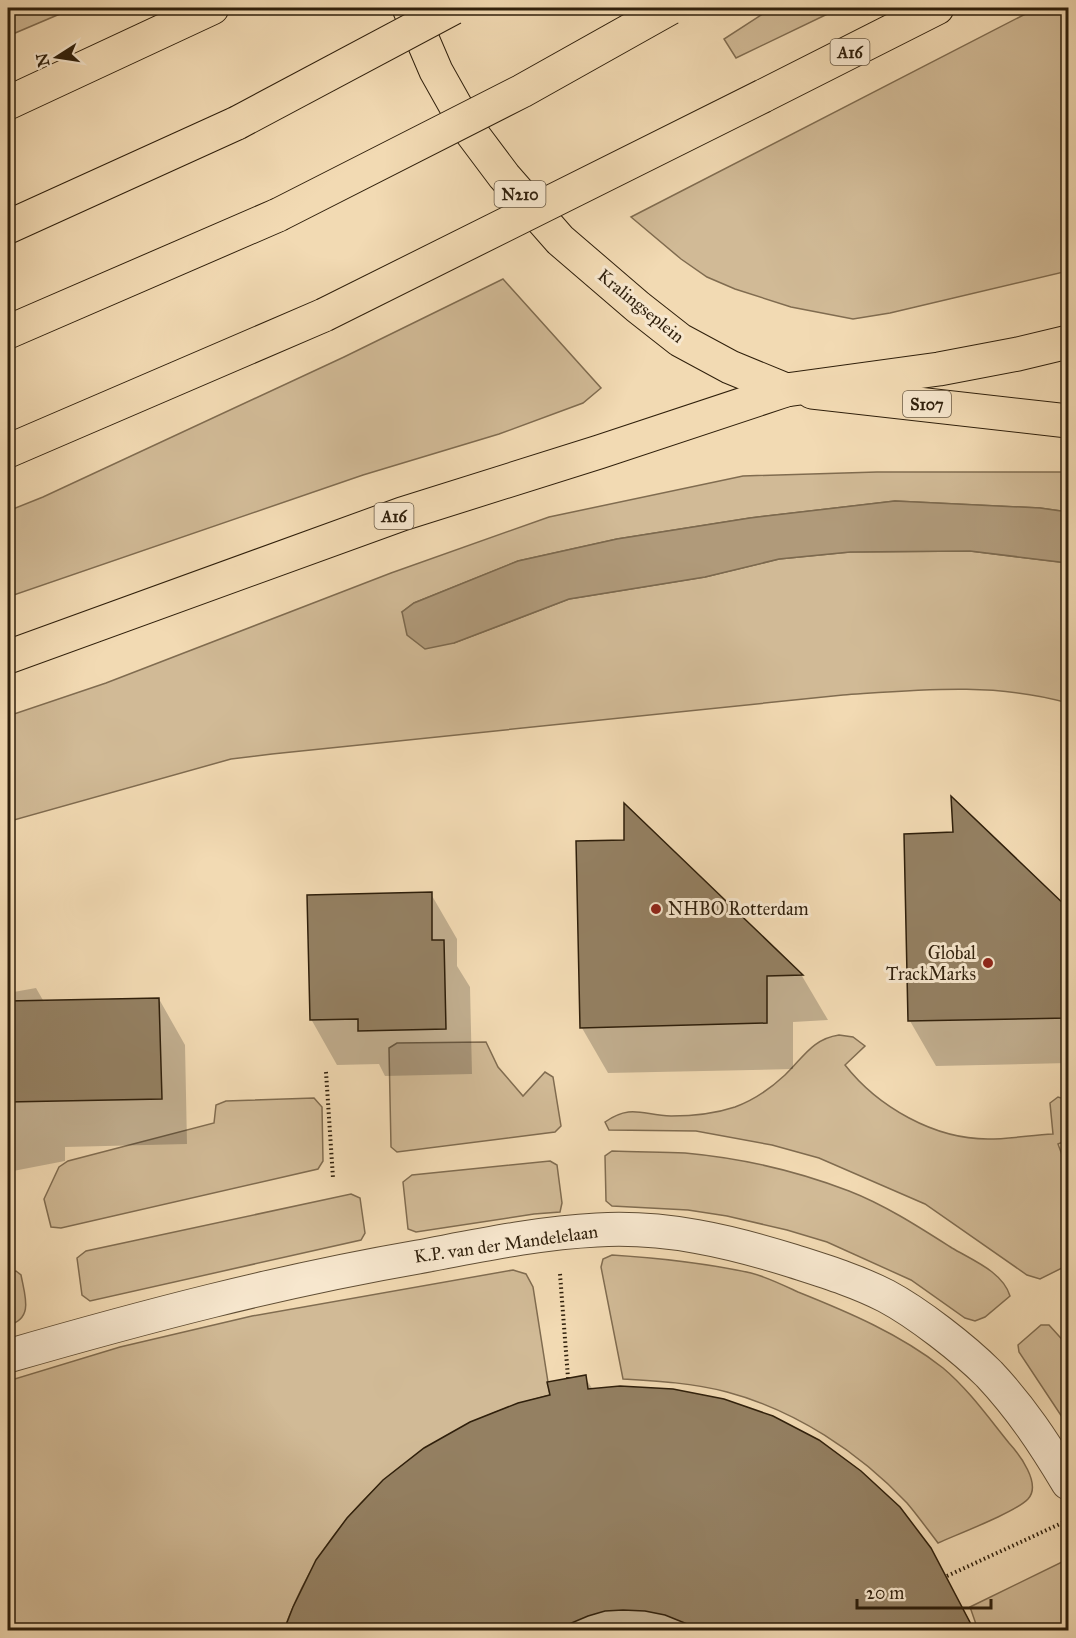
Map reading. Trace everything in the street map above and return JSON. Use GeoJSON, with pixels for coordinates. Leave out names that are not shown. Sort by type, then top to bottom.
{"type":"FeatureCollection","features":[{"type":"Feature","properties":{"kind":"main road","name":"Kralingseplein"},"geometry":{"type":"LineString","coordinates":[[409,8],[436,71],[468,128],[504,176],[560,240],[638,307],[681,340],[730,367],[786,390]]}},
{"type":"Feature","properties":{"kind":"main road"},"geometry":{"type":"LineString","coordinates":[[8,227],[237,123],[453,8]]}},
{"type":"Feature","properties":{"kind":"main road"},"geometry":{"type":"LineString","coordinates":[[8,332],[278,215],[522,91],[670,8]]}},
{"type":"Feature","properties":{"kind":"main road","name":"A16"},"geometry":{"type":"LineString","coordinates":[[8,452],[324,315],[938,8]]}},
{"type":"Feature","properties":{"kind":"main road"},"geometry":{"type":"LineString","coordinates":[[8,103],[201,13]]}},
{"type":"Feature","properties":{"kind":"main road"},"geometry":{"type":"LineString","coordinates":[[786,390],[939,369],[1068,342]]}},
{"type":"Feature","properties":{"kind":"main road","name":"S107"},"geometry":{"type":"LineString","coordinates":[[786,390],[1068,421]]}},
{"type":"Feature","properties":{"kind":"main road","name":"A16"},"geometry":{"type":"LineString","coordinates":[[8,657],[402,514],[599,453],[786,390]]}},
{"type":"Feature","properties":{"kind":"street","name":"K.P. van der Mandelelaan"},"geometry":{"type":"LineString","coordinates":[[8,1356],[145,1317],[340,1270],[599,1229],[670,1231],[711,1238],[830,1273],[887,1297],[938,1331],[988,1373],[1031,1423],[1068,1482]]}},
{"type":"Feature","properties":{"kind":"path"},"geometry":{"type":"LineString","coordinates":[[326,1072],[333,1178]]}},
{"type":"Feature","properties":{"kind":"path"},"geometry":{"type":"LineString","coordinates":[[557,1234],[568,1378]]}},
{"type":"Feature","properties":{"kind":"path"},"geometry":{"type":"LineString","coordinates":[[947,1576],[1068,1520]]}},
{"type":"Feature","properties":{"kind":"shaded area"},"geometry":{"type":"Polygon","coordinates":[[[8,8],[74,8],[8,36],[8,8]]]}},
{"type":"Feature","properties":{"kind":"shaded area"},"geometry":{"type":"Polygon","coordinates":[[[772,8],[840,8],[736,58],[724,39],[772,8]]]}},
{"type":"Feature","properties":{"kind":"shaded area"},"geometry":{"type":"Polygon","coordinates":[[[1037,8],[1068,8],[1068,271],[890,313],[853,319],[791,307],[735,289],[707,277],[681,259],[631,217],[1037,8]]]}},
{"type":"Feature","properties":{"kind":"shaded area"},"geometry":{"type":"Polygon","coordinates":[[[503,279],[601,388],[583,403],[499,434],[363,475],[8,597],[8,511],[43,497],[344,357],[503,279]]]}},
{"type":"Feature","properties":{"kind":"shaded area"},"geometry":{"type":"Polygon","coordinates":[[[877,472],[1068,472],[1068,512],[1040,508],[895,501],[750,518],[617,539],[518,561],[414,603],[402,612],[454,643],[569,599],[705,577],[779,559],[850,552],[970,551],[1067,563],[1068,703],[1040,696],[985,690],[900,691],[272,754],[231,759],[14,820],[8,816],[8,716],[106,683],[391,573],[549,517],[743,476],[877,472]]]}},
{"type":"Feature","properties":{"kind":"shaded area"},"geometry":{"type":"Polygon","coordinates":[[[895,501],[1040,508],[1068,512],[1068,563],[970,551],[850,552],[779,559],[705,577],[569,599],[454,643],[425,649],[407,635],[402,612],[414,603],[518,561],[617,539],[750,518],[895,501]]]}},
{"type":"Feature","properties":{"kind":"shaded area"},"geometry":{"type":"Polygon","coordinates":[[[839,1035],[853,1037],[865,1046],[845,1065],[858,1080],[891,1107],[909,1118],[948,1133],[968,1138],[988,1139],[1053,1134],[1050,1103],[1058,1097],[1068,1100],[1068,1140],[1058,1144],[1068,1171],[1068,1265],[1040,1279],[1027,1275],[925,1204],[819,1158],[772,1145],[696,1131],[609,1130],[605,1122],[622,1113],[630,1112],[687,1116],[735,1107],[774,1085],[815,1045],[839,1035]]]}},
{"type":"Feature","properties":{"kind":"shaded area"},"geometry":{"type":"Polygon","coordinates":[[[486,1042],[498,1067],[523,1096],[545,1072],[553,1077],[561,1126],[555,1132],[397,1152],[391,1147],[389,1048],[397,1043],[486,1042]]]}},
{"type":"Feature","properties":{"kind":"shaded area"},"geometry":{"type":"Polygon","coordinates":[[[314,1098],[322,1107],[323,1161],[318,1169],[61,1228],[51,1227],[44,1199],[59,1167],[68,1161],[214,1123],[216,1105],[226,1101],[314,1098]]]}},
{"type":"Feature","properties":{"kind":"shaded area"},"geometry":{"type":"Polygon","coordinates":[[[612,1151],[685,1153],[727,1158],[768,1166],[849,1191],[914,1224],[994,1273],[1010,1296],[985,1317],[975,1321],[965,1318],[911,1280],[827,1242],[727,1216],[688,1210],[612,1206],[606,1201],[605,1156],[612,1151]]]}},
{"type":"Feature","properties":{"kind":"shaded area"},"geometry":{"type":"Polygon","coordinates":[[[550,1161],[557,1165],[562,1203],[560,1212],[416,1232],[408,1229],[403,1182],[412,1175],[550,1161]]]}},
{"type":"Feature","properties":{"kind":"shaded area"},"geometry":{"type":"Polygon","coordinates":[[[351,1194],[360,1198],[365,1233],[361,1240],[90,1301],[82,1295],[77,1258],[86,1251],[351,1194]]]}},
{"type":"Feature","properties":{"kind":"shaded area"},"geometry":{"type":"Polygon","coordinates":[[[612,1255],[665,1259],[734,1269],[757,1275],[855,1316],[891,1334],[943,1368],[969,1394],[1023,1462],[1031,1478],[1032,1493],[1028,1499],[1012,1510],[938,1543],[907,1503],[888,1484],[847,1450],[801,1422],[777,1410],[727,1392],[701,1386],[623,1379],[601,1267],[603,1259],[612,1255]]]}},
{"type":"Feature","properties":{"kind":"shaded area"},"geometry":{"type":"Polygon","coordinates":[[[513,1270],[526,1274],[533,1287],[550,1395],[505,1409],[462,1427],[423,1451],[387,1478],[354,1510],[326,1546],[303,1586],[284,1630],[8,1630],[8,1381],[120,1347],[252,1316],[513,1270]]]}},
{"type":"Feature","properties":{"kind":"shaded area"},"geometry":{"type":"Polygon","coordinates":[[[16,1271],[21,1275],[26,1306],[22,1318],[8,1325],[8,1273],[16,1271]]]}},
{"type":"Feature","properties":{"kind":"shaded area"},"geometry":{"type":"Polygon","coordinates":[[[1041,1325],[1049,1325],[1068,1346],[1068,1426],[1019,1352],[1018,1345],[1041,1325]]]}},
{"type":"Feature","properties":{"kind":"shaded area"},"geometry":{"type":"Polygon","coordinates":[[[1068,1561],[1068,1630],[978,1630],[970,1607],[1068,1561]]]}},
{"type":"Feature","properties":{"kind":"building","name":"Global TrackMarks"},"geometry":{"type":"Polygon","coordinates":[[[951,796],[1068,908],[1068,1018],[908,1021],[904,834],[953,832],[951,796]]]}},
{"type":"Feature","properties":{"kind":"building","name":"NHBO Rotterdam"},"geometry":{"type":"Polygon","coordinates":[[[624,803],[803,975],[767,976],[767,1023],[580,1028],[576,841],[624,840],[624,803]]]}},
{"type":"Feature","properties":{"kind":"building"},"geometry":{"type":"Polygon","coordinates":[[[432,892],[432,940],[444,940],[446,1029],[358,1031],[358,1019],[310,1020],[307,895],[432,892]]]}},
{"type":"Feature","properties":{"kind":"building"},"geometry":{"type":"Polygon","coordinates":[[[159,998],[162,1099],[8,1102],[8,1001],[159,998]]]}},
{"type":"Feature","properties":{"kind":"building"},"geometry":{"type":"Polygon","coordinates":[[[586,1375],[588,1389],[620,1386],[673,1389],[724,1399],[773,1416],[819,1440],[861,1471],[900,1507],[931,1548],[974,1630],[702,1630],[665,1615],[623,1610],[605,1611],[588,1616],[555,1630],[284,1630],[316,1560],[347,1518],[383,1480],[424,1448],[470,1422],[518,1403],[550,1395],[547,1382],[586,1375]]]}},
{"type":"Feature","properties":{"kind":"place","name":"NHBO Rotterdam"},"geometry":{"type":"Point","coordinates":[656,909]}},
{"type":"Feature","properties":{"kind":"place","name":"Global TrackMarks"},"geometry":{"type":"Point","coordinates":[988,963]}}]}
